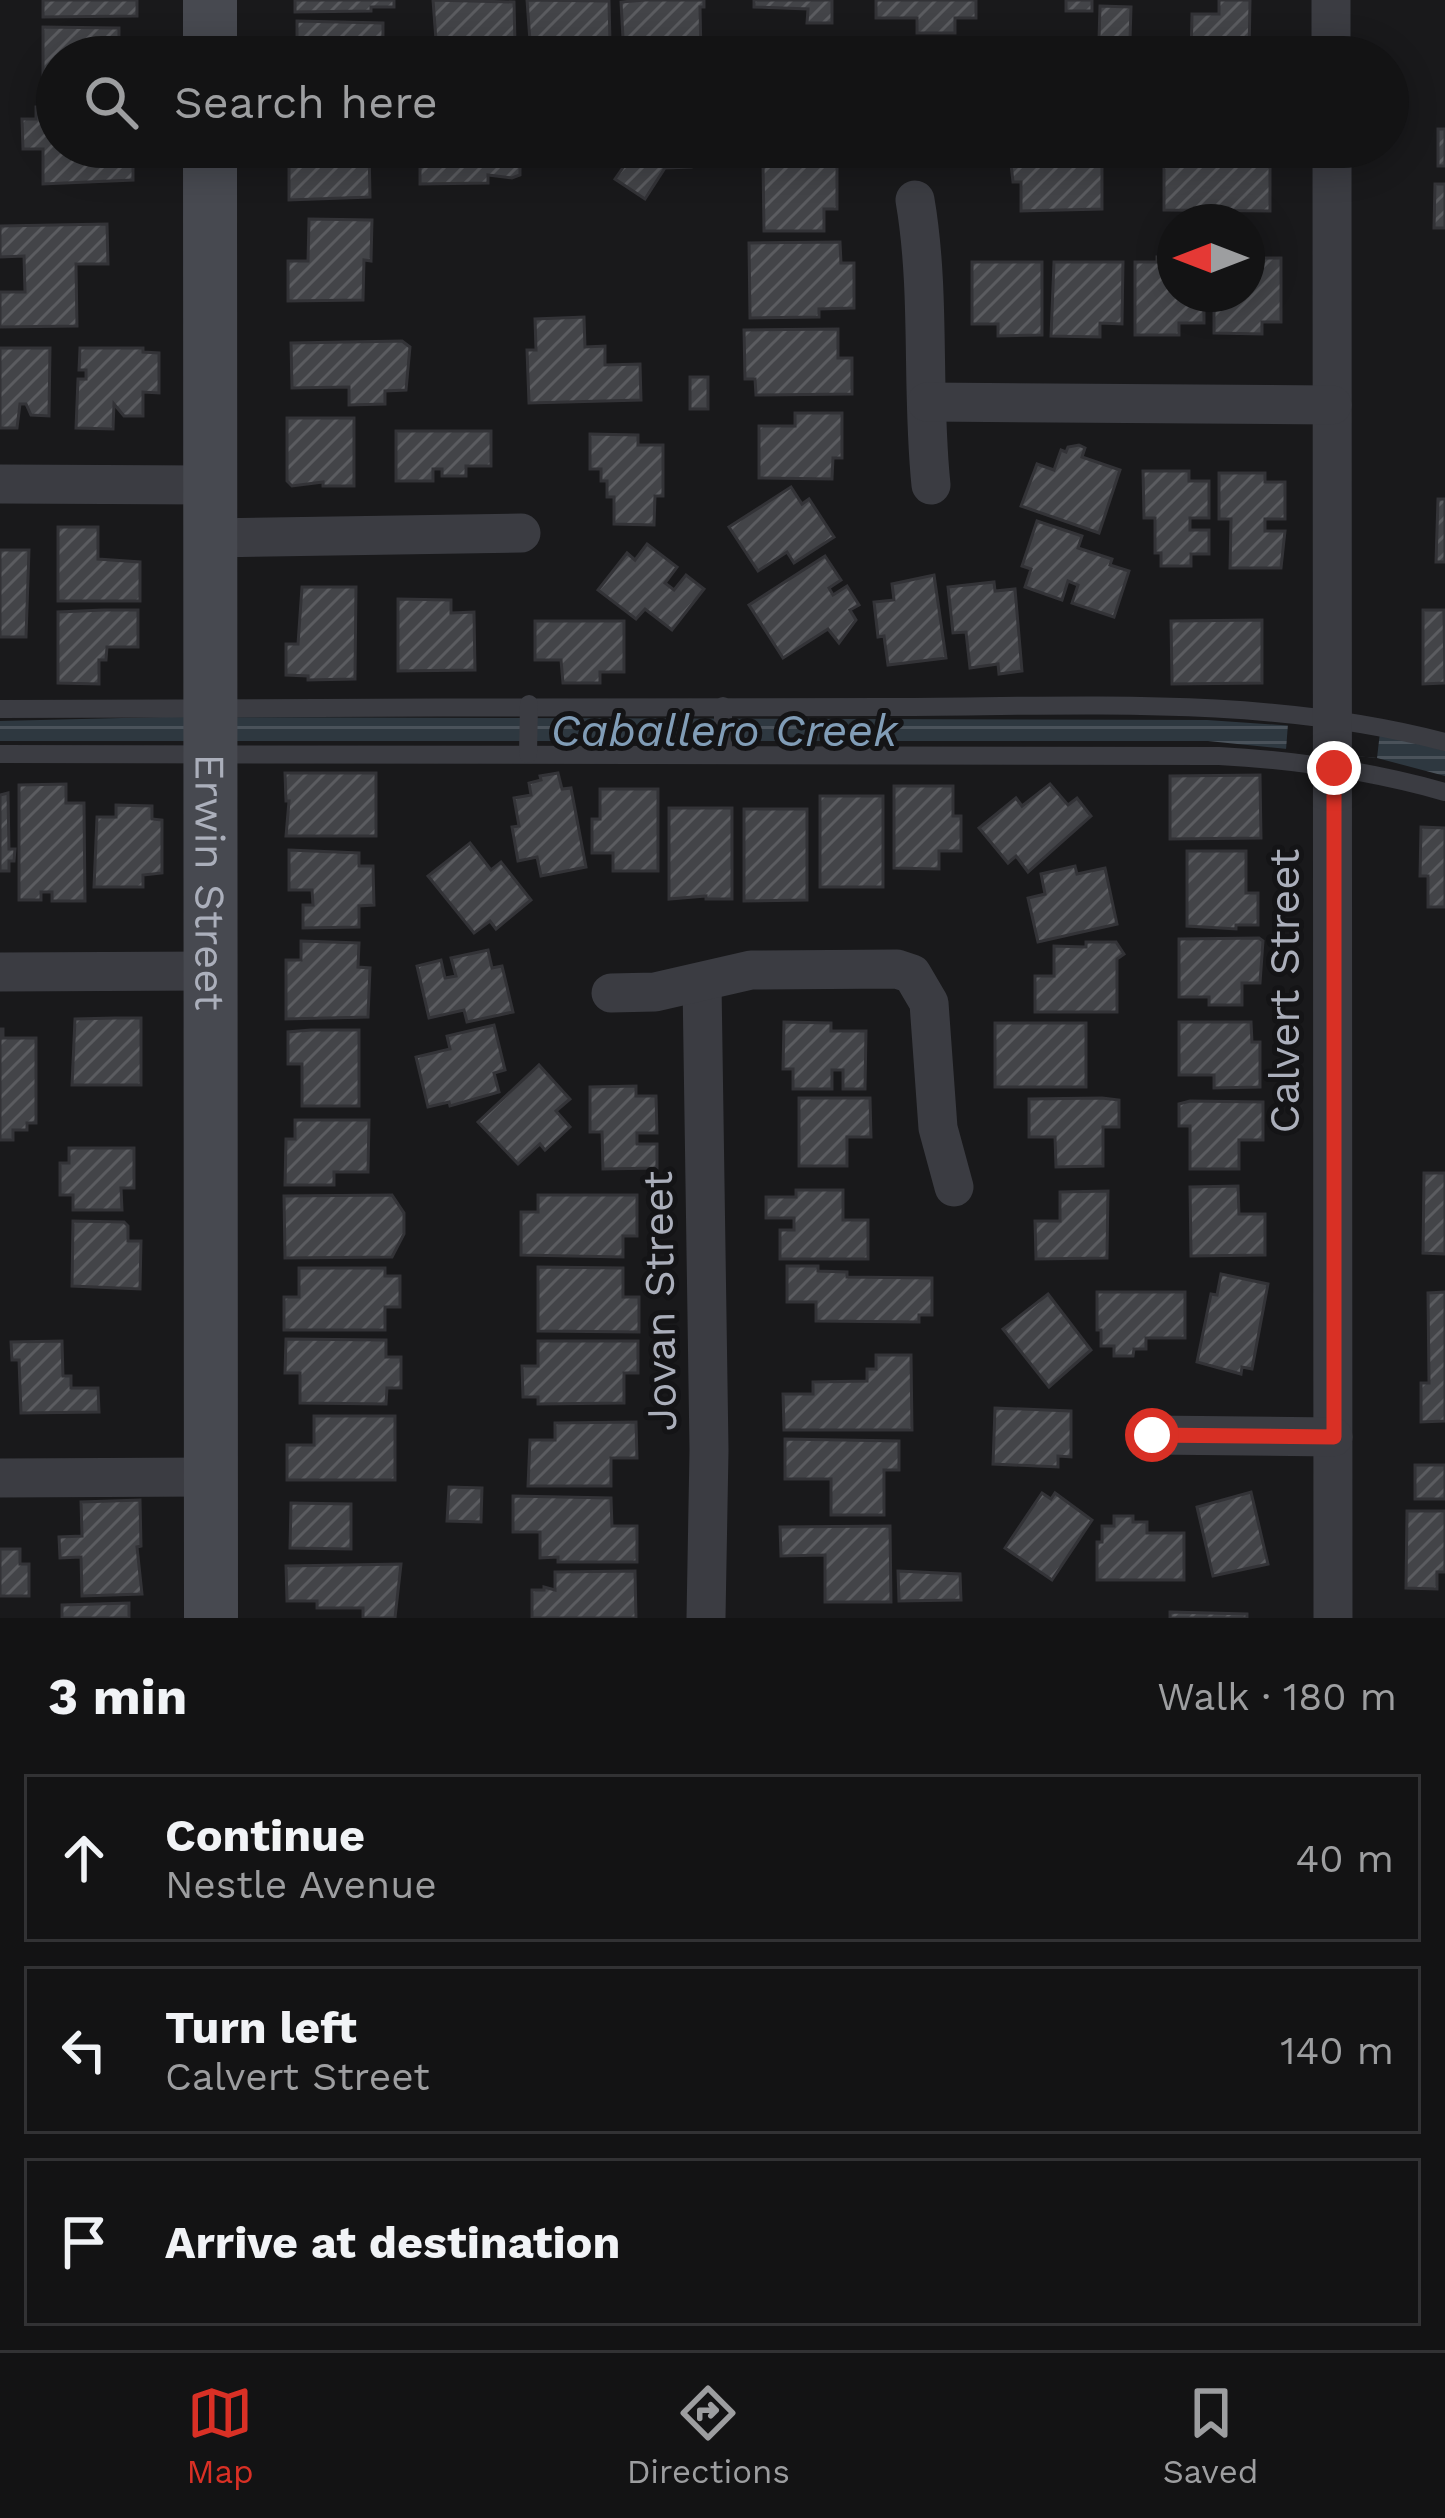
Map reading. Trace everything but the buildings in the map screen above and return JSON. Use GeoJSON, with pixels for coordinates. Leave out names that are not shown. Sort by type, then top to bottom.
{"type":"FeatureCollection","features":[{"type":"Feature","properties":{"kind":"street"},"geometry":{"type":"LineString","coordinates":[[210,0],[210,36]]}},
{"type":"Feature","properties":{"kind":"street"},"geometry":{"type":"LineString","coordinates":[[1331,0],[1331,36]]}},
{"type":"Feature","properties":{"kind":"street","name":"Erwin Street"},"geometry":{"type":"LineString","coordinates":[[210,168],[211,1618]]}},
{"type":"Feature","properties":{"kind":"street","name":"Calvert Street"},"geometry":{"type":"LineString","coordinates":[[1332,168],[1333,1618]]}},
{"type":"Feature","properties":{"kind":"street"},"geometry":{"type":"LineString","coordinates":[[915,200],[924,251],[931,485]]}},
{"type":"Feature","properties":{"kind":"street"},"geometry":{"type":"LineString","coordinates":[[927,402],[1332,405]]}},
{"type":"Feature","properties":{"kind":"street"},"geometry":{"type":"LineString","coordinates":[[0,484],[208,512],[520,533]]}},
{"type":"Feature","properties":{"kind":"street"},"geometry":{"type":"LineString","coordinates":[[611,993],[655,992],[751,970],[896,969],[912,974],[929,1003],[938,1128],[954,1187]]}},
{"type":"Feature","properties":{"kind":"street"},"geometry":{"type":"LineString","coordinates":[[0,972],[209,970]]}},
{"type":"Feature","properties":{"kind":"street","name":"Jovan Street"},"geometry":{"type":"LineString","coordinates":[[702,983],[709,1450],[706,1618]]}},
{"type":"Feature","properties":{"kind":"street"},"geometry":{"type":"LineString","coordinates":[[1152,1435],[1334,1437]]}},
{"type":"Feature","properties":{"kind":"street"},"geometry":{"type":"LineString","coordinates":[[0,1478],[210,1477]]}},
{"type":"Feature","properties":{"kind":"lane"},"geometry":{"type":"LineString","coordinates":[[722,706],[722,755]]}},
{"type":"Feature","properties":{"kind":"lane"},"geometry":{"type":"LineString","coordinates":[[0,754],[210,731],[529,709],[1196,708],[1334,742],[1445,792]]}},
{"type":"Feature","properties":{"kind":"lane"},"geometry":{"type":"LineString","coordinates":[[0,709],[210,731],[528,750],[722,755],[1281,759],[1378,724],[1445,742]]}},
{"type":"Feature","properties":{"kind":"lane"},"geometry":{"type":"LineString","coordinates":[[528,750],[529,709]]}},
{"type":"Feature","properties":{"kind":"water","name":"Caballero Creek"},"geometry":{"type":"Polygon","coordinates":[[[163,717],[1207,720],[1380,732],[1445,751],[1445,776],[1377,758],[1208,741],[0,741],[0,721],[163,717]]]}},
{"type":"Feature","properties":{"kind":"pier"},"geometry":{"type":"Polygon","coordinates":[[[1288,724],[1380,732],[1377,758],[1286,750],[1288,724]]]}},
{"type":"Feature","properties":{"kind":"route"},"geometry":{"type":"LineString","coordinates":[[1152,1435],[1334,1437],[1334,768]]}}]}
